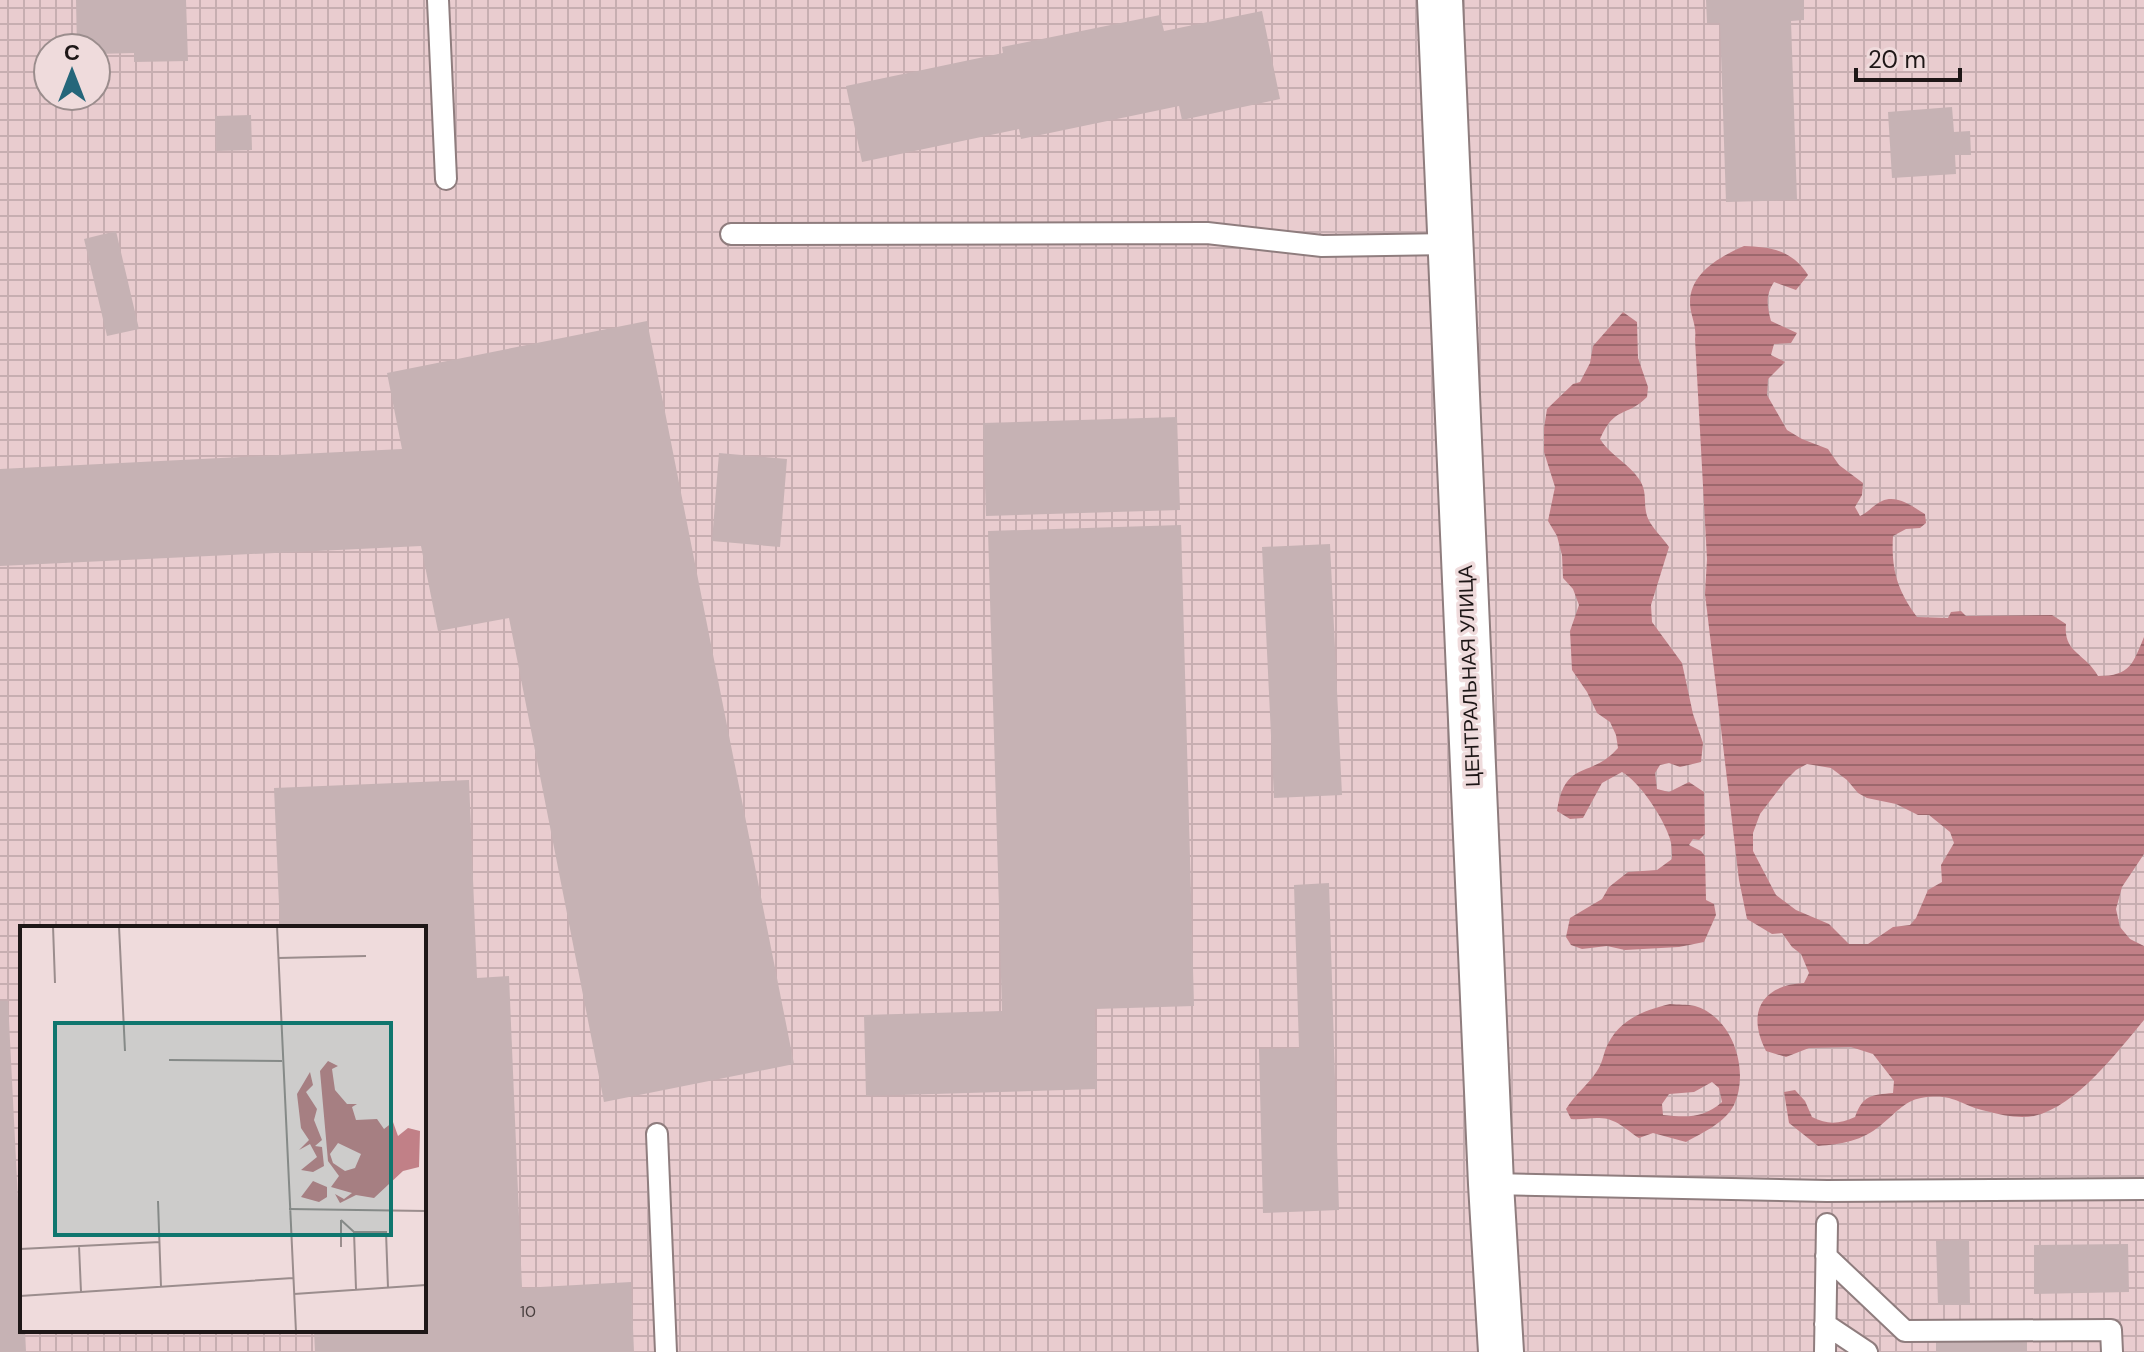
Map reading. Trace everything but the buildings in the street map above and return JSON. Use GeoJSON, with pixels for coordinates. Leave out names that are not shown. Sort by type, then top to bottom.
{"type":"FeatureCollection","features":[{"type":"Feature","properties":{"kind":"street","name":"ЦЕНТРАЛЬНАЯ УЛИЦА"},"geometry":{"type":"LineString","coordinates":[[1440,0],[1491,1184],[1501,1352]]}},
{"type":"Feature","properties":{"kind":"lane"},"geometry":{"type":"LineString","coordinates":[[438,0],[446,179]]}},
{"type":"Feature","properties":{"kind":"lane"},"geometry":{"type":"LineString","coordinates":[[731,234],[1207,233],[1322,246],[1450,244]]}},
{"type":"Feature","properties":{"kind":"lane"},"geometry":{"type":"LineString","coordinates":[[657,1134],[666,1352]]}},
{"type":"Feature","properties":{"kind":"lane"},"geometry":{"type":"LineString","coordinates":[[1491,1184],[1827,1191],[2144,1189]]}},
{"type":"Feature","properties":{"kind":"lane"},"geometry":{"type":"LineString","coordinates":[[1825,1352],[1827,1224]]}},
{"type":"Feature","properties":{"kind":"lane"},"geometry":{"type":"LineString","coordinates":[[1826,1256],[1905,1331],[1906,1352]]}},
{"type":"Feature","properties":{"kind":"lane"},"geometry":{"type":"LineString","coordinates":[[1825,1324],[1867,1352]]}},
{"type":"Feature","properties":{"kind":"lane"},"geometry":{"type":"LineString","coordinates":[[1905,1331],[2111,1330],[2112,1352]]}},
{"type":"Feature","properties":{"kind":"shaded area"},"geometry":{"type":"Polygon","coordinates":[[[0,0],[2144,0],[2144,1352],[0,1352],[0,0]]]}},
{"type":"Feature","properties":{"kind":"shaded area"},"geometry":{"type":"Polygon","coordinates":[[[1744,246],[1763,247],[1788,255],[1808,275],[1796,290],[1774,282],[1768,297],[1771,321],[1797,333],[1791,343],[1774,344],[1771,355],[1785,362],[1768,379],[1767,395],[1787,430],[1828,449],[1839,465],[1863,483],[1862,495],[1855,507],[1860,516],[1888,499],[1905,502],[1925,514],[1926,523],[1920,528],[1906,529],[1893,536],[1897,579],[1917,617],[1948,618],[1951,612],[1961,611],[1966,616],[2052,615],[2066,624],[2071,647],[2098,676],[2124,671],[2137,654],[2144,637],[2144,854],[2122,887],[2116,909],[2120,927],[2130,939],[2144,946],[2144,1020],[2081,1090],[2050,1110],[2034,1116],[1998,1114],[1949,1098],[1921,1098],[1904,1105],[1867,1135],[1843,1143],[1818,1146],[1789,1123],[1784,1092],[1795,1090],[1805,1101],[1812,1117],[1839,1122],[1855,1117],[1865,1100],[1879,1094],[1893,1093],[1894,1081],[1873,1054],[1851,1047],[1809,1048],[1786,1057],[1766,1051],[1760,1037],[1758,1013],[1768,995],[1789,985],[1804,983],[1809,973],[1801,954],[1782,933],[1772,934],[1747,919],[1739,880],[1705,594],[1707,559],[1695,329],[1690,302],[1691,292],[1701,274],[1717,260],[1744,246]],[[1807,764],[1786,780],[1760,814],[1753,833],[1753,851],[1776,895],[1796,910],[1829,924],[1849,944],[1868,944],[1893,927],[1910,925],[1916,918],[1928,890],[1942,882],[1941,865],[1954,843],[1950,832],[1929,815],[1918,815],[1896,804],[1867,798],[1831,768],[1807,764]]]}},
{"type":"Feature","properties":{"kind":"shaded area"},"geometry":{"type":"Polygon","coordinates":[[[1623,312],[1637,322],[1638,358],[1648,387],[1647,397],[1616,416],[1600,439],[1639,479],[1649,520],[1669,547],[1651,605],[1652,622],[1682,663],[1703,743],[1701,762],[1680,767],[1669,763],[1660,765],[1655,773],[1657,789],[1669,792],[1689,782],[1704,792],[1705,834],[1699,840],[1693,839],[1689,845],[1705,856],[1706,900],[1714,904],[1716,915],[1704,942],[1679,947],[1625,950],[1607,946],[1582,949],[1571,945],[1566,937],[1570,918],[1602,899],[1609,887],[1628,872],[1657,870],[1672,859],[1670,839],[1657,812],[1644,792],[1622,772],[1602,783],[1583,818],[1570,819],[1557,811],[1561,794],[1572,776],[1608,758],[1618,748],[1610,722],[1597,713],[1572,670],[1570,631],[1579,605],[1573,589],[1563,578],[1557,536],[1548,521],[1555,487],[1544,452],[1544,428],[1547,409],[1573,384],[1580,382],[1590,363],[1593,346],[1623,312]]]}},
{"type":"Feature","properties":{"kind":"shaded area"},"geometry":{"type":"Polygon","coordinates":[[[1670,1004],[1695,1006],[1708,1012],[1719,1021],[1735,1047],[1739,1062],[1738,1091],[1734,1105],[1725,1117],[1686,1142],[1653,1133],[1639,1138],[1609,1119],[1571,1119],[1566,1109],[1597,1071],[1617,1030],[1632,1018],[1670,1004]],[[1712,1082],[1694,1092],[1669,1094],[1662,1104],[1663,1115],[1687,1116],[1715,1108],[1722,1102],[1719,1088],[1712,1082]]]}}]}
